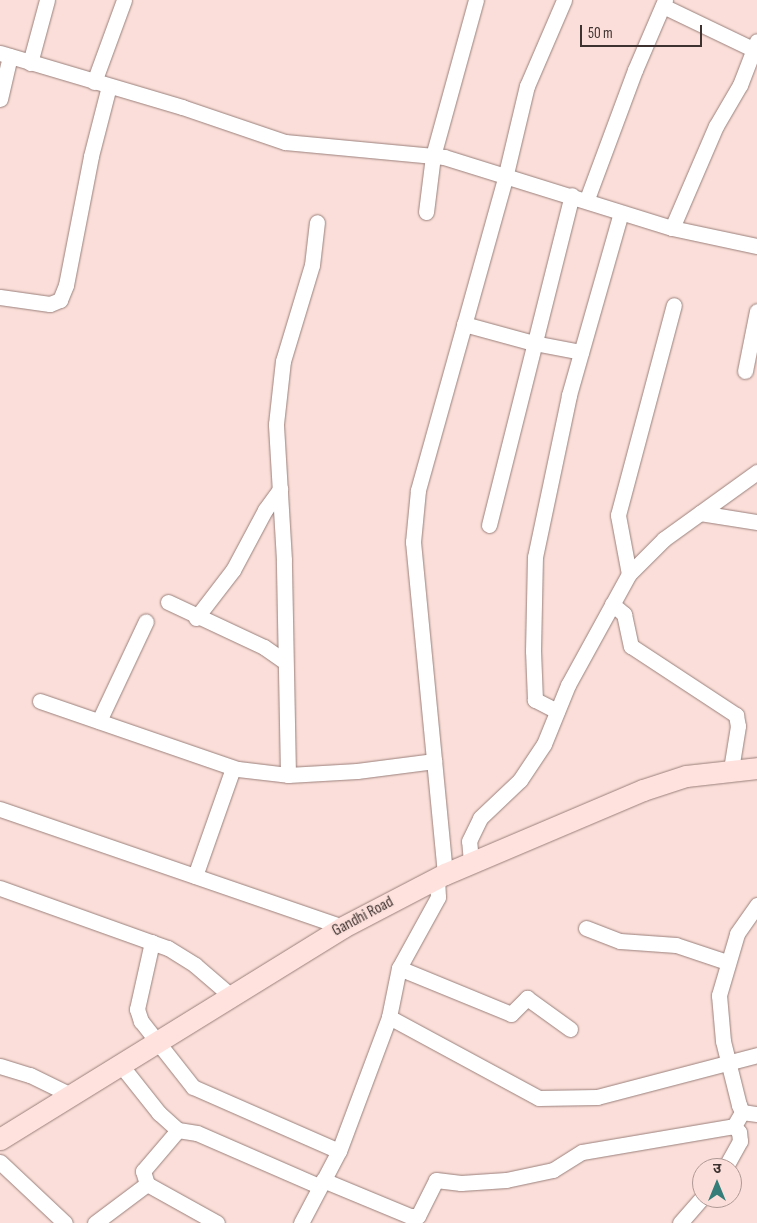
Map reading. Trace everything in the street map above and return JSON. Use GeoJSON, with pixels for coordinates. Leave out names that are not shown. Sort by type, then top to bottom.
{"type":"FeatureCollection","features":[{"type":"Feature","properties":{"kind":"main road","name":"Gandhi Road"},"geometry":{"type":"LineString","coordinates":[[0,1139],[343,927],[441,876],[643,790],[686,776],[731,769],[757,768]]}},
{"type":"Feature","properties":{"kind":"street"},"geometry":{"type":"LineString","coordinates":[[30,63],[47,0]]}},
{"type":"Feature","properties":{"kind":"street"},"geometry":{"type":"LineString","coordinates":[[94,82],[124,0]]}},
{"type":"Feature","properties":{"kind":"street"},"geometry":{"type":"LineString","coordinates":[[426,212],[433,156],[476,0]]}},
{"type":"Feature","properties":{"kind":"street"},"geometry":{"type":"LineString","coordinates":[[301,1223],[339,1151],[389,1017],[400,968],[438,897],[441,876],[434,761],[413,542],[418,490],[505,178],[528,86],[564,0]]}},
{"type":"Feature","properties":{"kind":"street"},"geometry":{"type":"LineString","coordinates":[[489,524],[534,344],[580,197],[664,3],[756,47],[740,85],[716,126],[672,228]]}},
{"type":"Feature","properties":{"kind":"street"},"geometry":{"type":"LineString","coordinates":[[0,99],[5,54],[285,142],[433,156],[505,178],[580,197],[621,213],[672,228],[757,246]]}},
{"type":"Feature","properties":{"kind":"street"},"geometry":{"type":"LineString","coordinates":[[0,298],[50,304],[60,300],[66,285],[91,156],[109,86]]}},
{"type":"Feature","properties":{"kind":"street"},"geometry":{"type":"LineString","coordinates":[[557,711],[535,700],[533,651],[535,558],[581,352],[621,213]]}},
{"type":"Feature","properties":{"kind":"street"},"geometry":{"type":"LineString","coordinates":[[288,774],[284,661],[284,560],[276,424],[283,361],[292,322],[312,265],[317,222]]}},
{"type":"Feature","properties":{"kind":"street"},"geometry":{"type":"LineString","coordinates":[[629,574],[618,515],[674,305]]}},
{"type":"Feature","properties":{"kind":"street"},"geometry":{"type":"LineString","coordinates":[[745,371],[757,311]]}},
{"type":"Feature","properties":{"kind":"street"},"geometry":{"type":"LineString","coordinates":[[464,324],[534,344],[581,352]]}},
{"type":"Feature","properties":{"kind":"street"},"geometry":{"type":"LineString","coordinates":[[471,862],[470,841],[480,818],[520,780],[544,744],[568,685],[629,574],[657,545],[757,472]]}},
{"type":"Feature","properties":{"kind":"street"},"geometry":{"type":"LineString","coordinates":[[196,618],[233,570],[265,510],[280,489]]}},
{"type":"Feature","properties":{"kind":"street"},"geometry":{"type":"LineString","coordinates":[[700,513],[757,522]]}},
{"type":"Feature","properties":{"kind":"street"},"geometry":{"type":"LineString","coordinates":[[168,602],[196,618],[264,647],[284,661]]}},
{"type":"Feature","properties":{"kind":"street"},"geometry":{"type":"LineString","coordinates":[[612,604],[624,614],[631,646],[736,715],[738,726],[731,769]]}},
{"type":"Feature","properties":{"kind":"street"},"geometry":{"type":"LineString","coordinates":[[99,721],[146,621]]}},
{"type":"Feature","properties":{"kind":"street"},"geometry":{"type":"LineString","coordinates":[[40,701],[99,721],[171,749],[234,768],[288,774],[357,771],[434,761]]}},
{"type":"Feature","properties":{"kind":"street"},"geometry":{"type":"LineString","coordinates":[[195,876],[234,768]]}},
{"type":"Feature","properties":{"kind":"street"},"geometry":{"type":"LineString","coordinates":[[0,809],[343,927]]}},
{"type":"Feature","properties":{"kind":"street"},"geometry":{"type":"LineString","coordinates":[[0,888],[152,942],[195,964],[230,996]]}},
{"type":"Feature","properties":{"kind":"street"},"geometry":{"type":"LineString","coordinates":[[120,1064],[159,1113],[178,1130],[197,1133],[321,1183],[423,1220],[436,1180],[461,1183],[506,1180],[553,1170],[582,1152],[734,1126],[749,1113],[729,1064],[723,1041],[719,994],[727,962],[737,934],[757,904]]}},
{"type":"Feature","properties":{"kind":"street"},"geometry":{"type":"LineString","coordinates":[[586,928],[620,941],[676,946],[727,962]]}},
{"type":"Feature","properties":{"kind":"street"},"geometry":{"type":"LineString","coordinates":[[152,942],[137,1009],[141,1022],[193,1087],[339,1151]]}},
{"type":"Feature","properties":{"kind":"street"},"geometry":{"type":"LineString","coordinates":[[400,968],[511,1014],[527,998],[570,1029]]}},
{"type":"Feature","properties":{"kind":"street"},"geometry":{"type":"LineString","coordinates":[[389,1017],[539,1098],[597,1097],[729,1064],[757,1055]]}},
{"type":"Feature","properties":{"kind":"street"},"geometry":{"type":"LineString","coordinates":[[0,1066],[30,1075],[71,1095]]}},
{"type":"Feature","properties":{"kind":"street"},"geometry":{"type":"LineString","coordinates":[[730,1158],[740,1141],[739,1132],[734,1126]]}},
{"type":"Feature","properties":{"kind":"street"},"geometry":{"type":"LineString","coordinates":[[178,1130],[143,1172],[147,1184],[217,1223]]}},
{"type":"Feature","properties":{"kind":"street"},"geometry":{"type":"LineString","coordinates":[[0,1162],[65,1223]]}},
{"type":"Feature","properties":{"kind":"street"},"geometry":{"type":"LineString","coordinates":[[95,1223],[147,1184]]}},
{"type":"Feature","properties":{"kind":"street"},"geometry":{"type":"LineString","coordinates":[[688,1220],[696,1208]]}}]}
